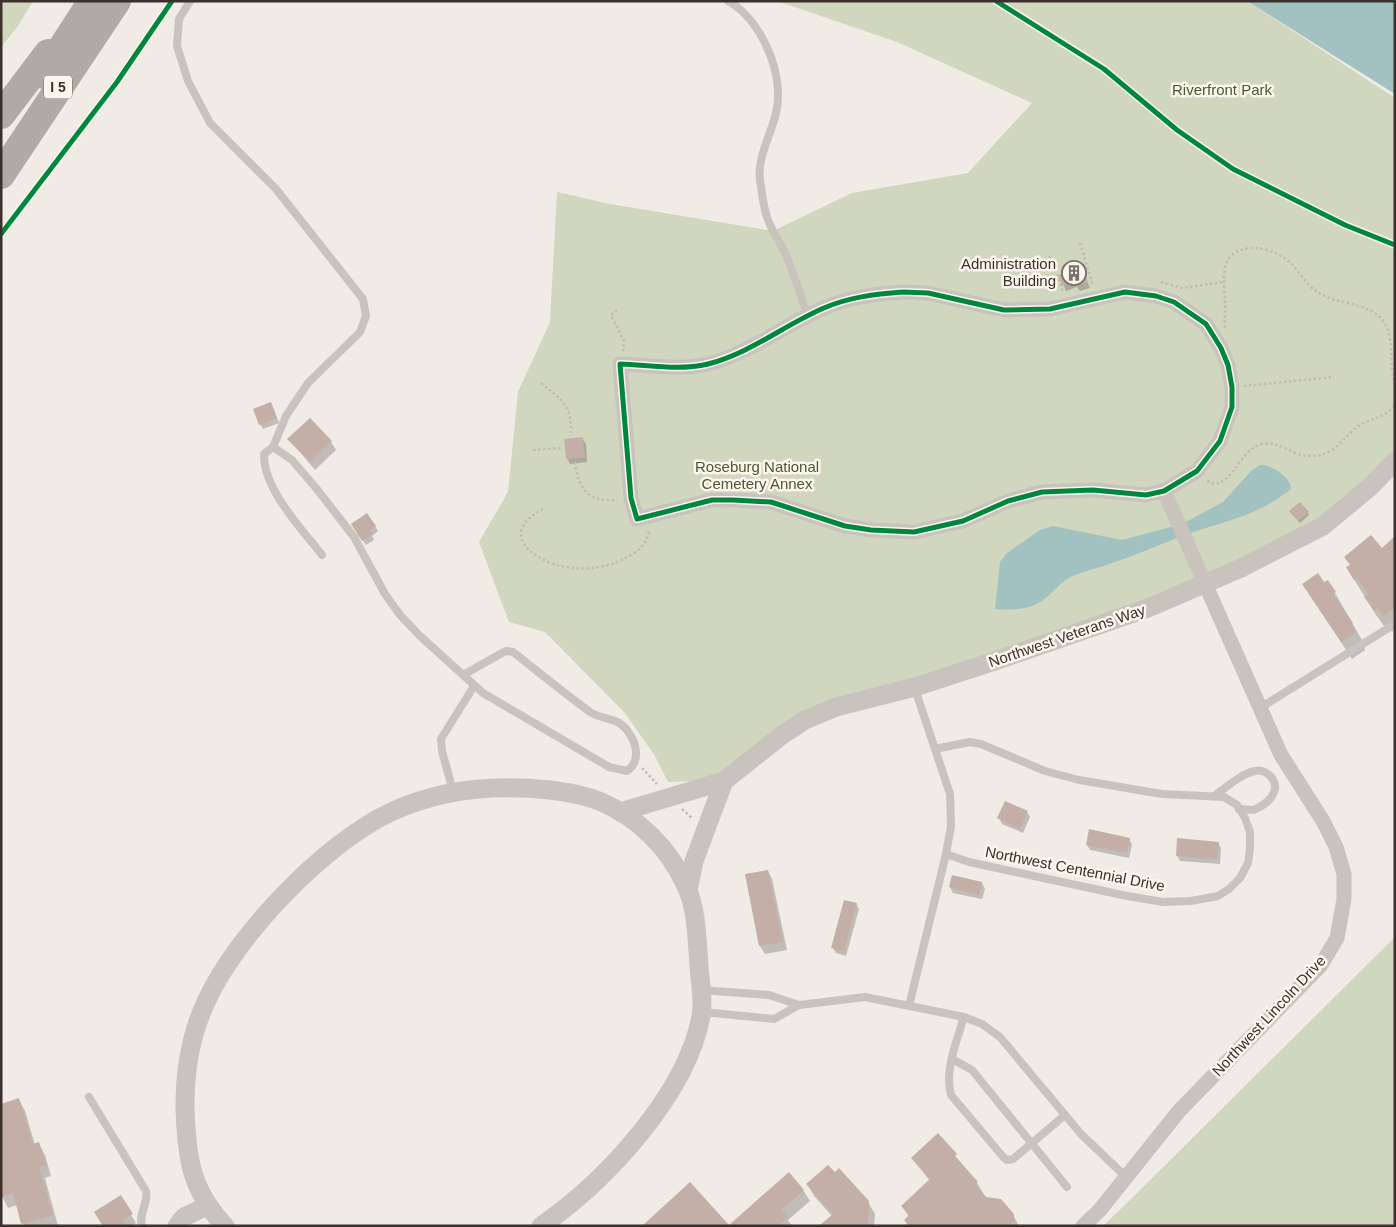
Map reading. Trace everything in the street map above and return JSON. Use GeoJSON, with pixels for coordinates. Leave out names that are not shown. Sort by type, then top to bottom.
{"type":"FeatureCollection","features":[{"type":"Feature","properties":{"kind":"highway"},"geometry":{"type":"LineString","coordinates":[[1,115],[86,1]]}},
{"type":"Feature","properties":{"kind":"highway","name":"I 5"},"geometry":{"type":"LineString","coordinates":[[1,139],[92,1]]}},
{"type":"Feature","properties":{"kind":"highway","name":"I 5"},"geometry":{"type":"LineString","coordinates":[[1,175],[25,136],[117,1]]}},
{"type":"Feature","properties":{"kind":"street"},"geometry":{"type":"LineString","coordinates":[[903,292],[928,293],[1004,310],[1050,309],[1095,292],[1148,294],[1174,302],[1206,324],[1221,348],[1232,388],[1232,407],[1227,425],[1211,456],[1197,471],[1164,491],[1146,495],[1093,490],[1042,492],[1008,501],[963,521],[914,532],[886,532],[844,526],[771,502],[733,500],[712,500],[638,519],[631,498],[620,364],[673,367],[707,364],[732,356],[762,342],[808,316],[843,301],[903,292]]}},
{"type":"Feature","properties":{"kind":"street","name":"Northwest Veterans Way"},"geometry":{"type":"LineString","coordinates":[[620,812],[724,781],[782,735],[805,720],[836,707],[915,687],[1148,608],[1204,585],[1280,550],[1323,526],[1370,488],[1395,461]]}},
{"type":"Feature","properties":{"kind":"street","name":"Northwest Lincoln Drive"},"geometry":{"type":"LineString","coordinates":[[1083,1226],[1099,1210],[1179,1111],[1321,965],[1337,938],[1344,899],[1344,874],[1336,846],[1323,821],[1281,755],[1204,585],[1164,491]]}},
{"type":"Feature","properties":{"kind":"street","name":"Northwest Veterans Way"},"geometry":{"type":"LineString","coordinates":[[688,890],[694,861],[704,829],[724,781]]}},
{"type":"Feature","properties":{"kind":"street","name":"Northwest Veterans Way"},"geometry":{"type":"LineString","coordinates":[[225,1226],[207,1206],[198,1187],[186,1140],[185,1093],[188,1061],[196,1028],[206,1001],[222,970],[275,905],[315,863],[338,844],[366,825],[392,811],[453,791],[486,787],[520,787],[564,792],[598,800],[646,830],[664,848],[688,890],[698,950],[702,1012],[695,1041],[683,1068],[648,1123],[605,1174],[541,1226]]}},
{"type":"Feature","properties":{"kind":"street"},"geometry":{"type":"LineString","coordinates":[[177,1226],[184,1217],[207,1206]]}},
{"type":"Feature","properties":{"kind":"lane"},"geometry":{"type":"LineString","coordinates":[[190,1],[180,19],[177,46],[188,81],[210,123],[276,189],[363,299],[366,316],[360,332],[308,383],[286,416],[273,447],[264,454],[264,465],[271,485],[322,555]]}},
{"type":"Feature","properties":{"kind":"lane"},"geometry":{"type":"LineString","coordinates":[[728,1],[742,9],[752,21],[764,40],[774,64],[778,94],[777,112],[761,162],[760,178],[767,216],[784,251],[808,316]]}},
{"type":"Feature","properties":{"kind":"lane"},"geometry":{"type":"LineString","coordinates":[[273,447],[292,460],[354,537],[385,594],[400,615],[474,686],[609,767],[627,771],[636,761],[633,740],[618,720],[592,714],[513,652],[506,651],[463,675]]}},
{"type":"Feature","properties":{"kind":"lane"},"geometry":{"type":"LineString","coordinates":[[1260,708],[1395,624]]}},
{"type":"Feature","properties":{"kind":"lane"},"geometry":{"type":"LineString","coordinates":[[453,791],[442,751],[441,739],[474,686]]}},
{"type":"Feature","properties":{"kind":"lane"},"geometry":{"type":"LineString","coordinates":[[909,1006],[951,826],[950,794],[915,687]]}},
{"type":"Feature","properties":{"kind":"lane"},"geometry":{"type":"LineString","coordinates":[[935,749],[970,742],[981,744],[1045,771],[1079,780],[1162,794],[1224,797],[1239,808],[1254,810],[1271,799],[1275,791],[1274,781],[1268,774],[1256,770],[1243,776],[1214,796]]}},
{"type":"Feature","properties":{"kind":"lane","name":"Northwest Centennial Drive"},"geometry":{"type":"LineString","coordinates":[[946,854],[969,862],[1127,896],[1163,902],[1191,901],[1218,896],[1240,878],[1248,864],[1250,832],[1239,808]]}},
{"type":"Feature","properties":{"kind":"lane"},"geometry":{"type":"LineString","coordinates":[[701,990],[769,995],[799,1005]]}},
{"type":"Feature","properties":{"kind":"lane"},"geometry":{"type":"LineString","coordinates":[[702,1012],[774,1019],[799,1005],[865,997],[964,1017],[992,1030],[1098,1152],[1126,1177]]}},
{"type":"Feature","properties":{"kind":"lane"},"geometry":{"type":"LineString","coordinates":[[964,1017],[952,1059],[948,1086],[951,1095],[1001,1155],[1010,1160],[1065,1115]]}},
{"type":"Feature","properties":{"kind":"lane"},"geometry":{"type":"LineString","coordinates":[[952,1059],[972,1070],[1067,1187]]}},
{"type":"Feature","properties":{"kind":"lane"},"geometry":{"type":"LineString","coordinates":[[89,1097],[146,1190],[147,1197],[140,1220],[142,1226]]}},
{"type":"Feature","properties":{"kind":"path"},"geometry":{"type":"LineString","coordinates":[[1080,243],[1095,292]]}},
{"type":"Feature","properties":{"kind":"path"},"geometry":{"type":"LineString","coordinates":[[1221,348],[1229,342],[1225,331],[1222,282],[1227,261],[1240,251],[1259,248],[1280,254],[1296,267],[1315,291],[1331,300],[1367,309],[1382,319],[1392,335],[1394,346],[1392,373],[1395,384]]}},
{"type":"Feature","properties":{"kind":"path"},"geometry":{"type":"LineString","coordinates":[[1049,256],[1060,288],[1067,294]]}},
{"type":"Feature","properties":{"kind":"path"},"geometry":{"type":"LineString","coordinates":[[1148,294],[1154,280],[1182,288],[1222,282]]}},
{"type":"Feature","properties":{"kind":"path"},"geometry":{"type":"LineString","coordinates":[[1085,288],[1095,292]]}},
{"type":"Feature","properties":{"kind":"path"},"geometry":{"type":"LineString","coordinates":[[617,310],[611,315],[624,341],[620,364]]}},
{"type":"Feature","properties":{"kind":"path"},"geometry":{"type":"LineString","coordinates":[[1232,388],[1334,377]]}},
{"type":"Feature","properties":{"kind":"path"},"geometry":{"type":"LineString","coordinates":[[541,383],[567,406],[571,420],[571,433]]}},
{"type":"Feature","properties":{"kind":"path"},"geometry":{"type":"LineString","coordinates":[[1197,471],[1207,481],[1214,484],[1221,483],[1244,455],[1252,448],[1262,444],[1279,445],[1302,455],[1324,455],[1359,425],[1386,415],[1395,404]]}},
{"type":"Feature","properties":{"kind":"path"},"geometry":{"type":"LineString","coordinates":[[533,450],[560,448]]}},
{"type":"Feature","properties":{"kind":"path"},"geometry":{"type":"LineString","coordinates":[[575,462],[580,486],[590,495],[606,500],[631,498]]}},
{"type":"Feature","properties":{"kind":"path"},"geometry":{"type":"LineString","coordinates":[[543,509],[525,520],[521,533],[524,545],[533,555],[546,561],[567,567],[580,568],[616,562],[637,551],[648,539],[649,531],[646,516]]}},
{"type":"Feature","properties":{"kind":"green space"},"geometry":{"type":"Polygon","coordinates":[[[1,1],[33,1],[18,26],[1,47],[1,1]]]}},
{"type":"Feature","properties":{"kind":"green space","name":"Roseburg National Cemetery Annex"},"geometry":{"type":"Polygon","coordinates":[[[777,1],[1247,1],[1395,98],[1395,461],[1323,526],[1241,568],[782,735],[705,781],[668,782],[655,756],[625,713],[545,632],[509,622],[479,542],[508,492],[518,392],[550,322],[557,192],[610,204],[773,231],[852,193],[968,173],[1032,103],[897,42],[777,1]]]}},
{"type":"Feature","properties":{"kind":"green space"},"geometry":{"type":"Polygon","coordinates":[[[1395,937],[1395,1226],[1103,1226],[1127,1203],[1395,937]]]}},
{"type":"Feature","properties":{"kind":"water"},"geometry":{"type":"Polygon","coordinates":[[[1247,1],[1395,1],[1395,94],[1247,1]]]}},
{"type":"Feature","properties":{"kind":"water"},"geometry":{"type":"Polygon","coordinates":[[[1260,465],[1265,465],[1280,472],[1288,480],[1291,489],[1256,511],[1075,575],[1032,606],[1014,609],[995,609],[1000,562],[1007,553],[1040,530],[1053,526],[1122,540],[1184,523],[1223,502],[1252,470],[1260,465]]]}},
{"type":"Feature","properties":{"kind":"building","name":"Administration Building"},"geometry":{"type":"Polygon","coordinates":[[[1081,263],[1088,282],[1075,287],[1074,282],[1062,286],[1058,275],[1068,272],[1067,267],[1081,263]]]}},
{"type":"Feature","properties":{"kind":"building"},"geometry":{"type":"Polygon","coordinates":[[[271,402],[277,418],[259,425],[253,409],[271,402]]]}},
{"type":"Feature","properties":{"kind":"building"},"geometry":{"type":"Polygon","coordinates":[[[310,418],[332,441],[310,462],[287,439],[310,418]]]}},
{"type":"Feature","properties":{"kind":"building"},"geometry":{"type":"Polygon","coordinates":[[[583,437],[585,457],[566,459],[564,439],[583,437]]]}},
{"type":"Feature","properties":{"kind":"building"},"geometry":{"type":"Polygon","coordinates":[[[1300,502],[1309,512],[1298,521],[1289,511],[1300,502]]]}},
{"type":"Feature","properties":{"kind":"building"},"geometry":{"type":"Polygon","coordinates":[[[367,513],[376,526],[370,530],[372,534],[362,541],[351,524],[367,513]]]}},
{"type":"Feature","properties":{"kind":"building"},"geometry":{"type":"Polygon","coordinates":[[[1371,535],[1382,548],[1395,536],[1395,608],[1383,616],[1377,608],[1374,610],[1364,597],[1369,594],[1357,578],[1354,580],[1346,567],[1350,565],[1344,557],[1371,535]]]}},
{"type":"Feature","properties":{"kind":"building"},"geometry":{"type":"Polygon","coordinates":[[[1318,573],[1324,582],[1328,580],[1336,592],[1333,594],[1353,623],[1351,624],[1356,632],[1341,642],[1302,584],[1318,573]]]}},
{"type":"Feature","properties":{"kind":"building"},"geometry":{"type":"Polygon","coordinates":[[[1005,801],[1028,811],[1020,829],[997,818],[1005,801]]]}},
{"type":"Feature","properties":{"kind":"building"},"geometry":{"type":"Polygon","coordinates":[[[1089,829],[1130,838],[1127,853],[1086,845],[1089,829]]]}},
{"type":"Feature","properties":{"kind":"building"},"geometry":{"type":"Polygon","coordinates":[[[1177,838],[1219,842],[1217,859],[1176,856],[1177,838]]]}},
{"type":"Feature","properties":{"kind":"building"},"geometry":{"type":"Polygon","coordinates":[[[768,870],[783,942],[759,946],[745,874],[768,870]]]}},
{"type":"Feature","properties":{"kind":"building"},"geometry":{"type":"Polygon","coordinates":[[[952,875],[982,882],[979,895],[949,887],[952,875]]]}},
{"type":"Feature","properties":{"kind":"building"},"geometry":{"type":"Polygon","coordinates":[[[844,900],[857,903],[844,951],[831,948],[844,900]]]}},
{"type":"Feature","properties":{"kind":"building"},"geometry":{"type":"Polygon","coordinates":[[[19,1098],[33,1144],[39,1142],[46,1165],[39,1167],[53,1215],[21,1224],[13,1193],[1,1197],[1,1104],[19,1098]]]}},
{"type":"Feature","properties":{"kind":"building"},"geometry":{"type":"Polygon","coordinates":[[[938,1133],[978,1182],[975,1184],[986,1197],[1001,1199],[1014,1214],[1014,1221],[1008,1226],[909,1226],[904,1220],[909,1215],[901,1206],[930,1179],[911,1158],[938,1133]]]}},
{"type":"Feature","properties":{"kind":"building"},"geometry":{"type":"Polygon","coordinates":[[[828,1165],[835,1172],[839,1168],[869,1201],[868,1226],[819,1226],[833,1214],[806,1184],[828,1165]]]}},
{"type":"Feature","properties":{"kind":"building"},"geometry":{"type":"Polygon","coordinates":[[[789,1172],[804,1190],[781,1210],[788,1217],[778,1226],[642,1226],[690,1182],[729,1225],[789,1172]]]}},
{"type":"Feature","properties":{"kind":"building"},"geometry":{"type":"Polygon","coordinates":[[[121,1195],[133,1214],[123,1220],[126,1226],[103,1226],[94,1212],[121,1195]]]}},
{"type":"Feature","properties":{"kind":"cycle path"},"geometry":{"type":"LineString","coordinates":[[1,234],[117,82],[172,1]]}},
{"type":"Feature","properties":{"kind":"cycle path"},"geometry":{"type":"LineString","coordinates":[[996,1],[1104,69],[1177,130],[1233,169],[1345,225],[1395,245]]}},
{"type":"Feature","properties":{"kind":"cycle path"},"geometry":{"type":"LineString","coordinates":[[903,292],[928,293],[1004,310],[1050,309],[1125,292],[1156,296],[1174,302],[1206,324],[1221,348],[1228,365],[1232,387],[1232,407],[1220,441],[1197,471],[1164,491],[1146,495],[1093,490],[1042,492],[1008,501],[963,521],[914,532],[871,530],[845,526],[771,502],[733,500],[712,500],[637,519],[631,498],[620,364],[675,367],[708,364],[739,353],[833,304],[863,297],[903,292]]}},
{"type":"Feature","properties":{"kind":"place","name":"Administration Building"},"geometry":{"type":"Point","coordinates":[1074,273]}},
{"type":"Feature","properties":{"kind":"park label","name":"Riverfront Park"},"geometry":{"type":"Point","coordinates":[1222,90]}}]}
